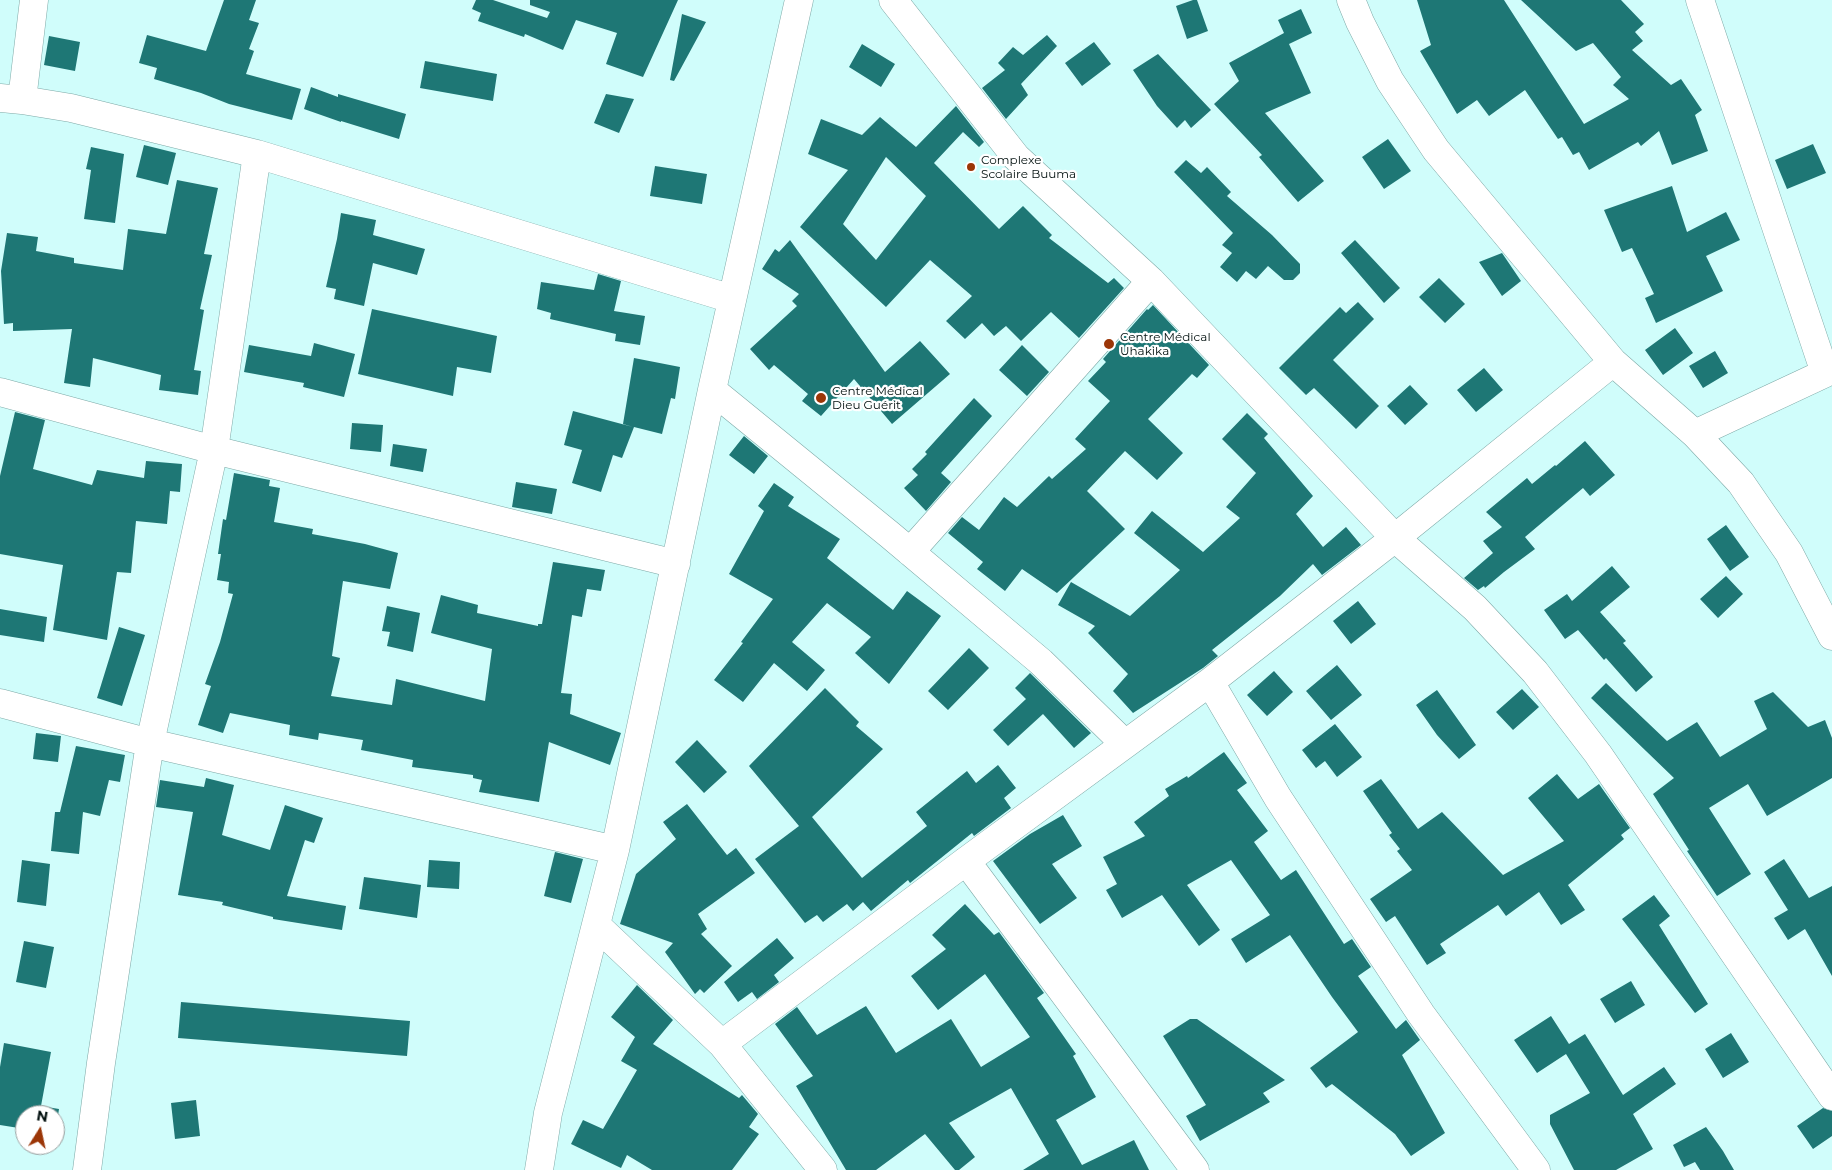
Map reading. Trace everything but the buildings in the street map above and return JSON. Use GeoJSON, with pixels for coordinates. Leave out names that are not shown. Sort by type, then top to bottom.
{"type":"FeatureCollection","features":[{"type":"Feature","properties":{"kind":"street"},"geometry":{"type":"LineString","coordinates":[[34,0],[11,99],[71,108],[257,154],[732,299]]}},
{"type":"Feature","properties":{"kind":"street"},"geometry":{"type":"LineString","coordinates":[[539,1170],[548,1113],[615,850],[712,390],[799,0]]}},
{"type":"Feature","properties":{"kind":"street"},"geometry":{"type":"LineString","coordinates":[[893,0],[1016,157],[1151,281],[1395,538],[1475,608],[1535,672],[1598,754],[1832,1096]]}},
{"type":"Feature","properties":{"kind":"street"},"geometry":{"type":"LineString","coordinates":[[1351,0],[1390,81],[1436,150],[1613,362],[1695,434],[1740,482],[1789,553],[1832,636]]}},
{"type":"Feature","properties":{"kind":"street"},"geometry":{"type":"LineString","coordinates":[[1695,434],[1829,372],[1700,0]]}},
{"type":"Feature","properties":{"kind":"street"},"geometry":{"type":"LineString","coordinates":[[87,1170],[101,1062],[150,743],[214,450],[257,154]]}},
{"type":"Feature","properties":{"kind":"street"},"geometry":{"type":"LineString","coordinates":[[910,552],[1151,281]]}},
{"type":"Feature","properties":{"kind":"street"},"geometry":{"type":"LineString","coordinates":[[722,1044],[966,861],[1210,682],[1395,538],[1613,362]]}},
{"type":"Feature","properties":{"kind":"street"},"geometry":{"type":"LineString","coordinates":[[712,390],[1041,662],[1125,744]]}},
{"type":"Feature","properties":{"kind":"street"},"geometry":{"type":"LineString","coordinates":[[0,392],[214,450],[676,564]]}},
{"type":"Feature","properties":{"kind":"street"},"geometry":{"type":"LineString","coordinates":[[1210,682],[1278,798],[1421,1014],[1536,1170]]}},
{"type":"Feature","properties":{"kind":"street"},"geometry":{"type":"LineString","coordinates":[[0,703],[150,743],[615,850]]}},
{"type":"Feature","properties":{"kind":"street"},"geometry":{"type":"LineString","coordinates":[[966,861],[1195,1170]]}},
{"type":"Feature","properties":{"kind":"street"},"geometry":{"type":"LineString","coordinates":[[596,925],[722,1044],[823,1170]]}},
{"type":"Feature","properties":{"kind":"place","name":"Complexe Scolaire Buuma"},"geometry":{"type":"Point","coordinates":[971,167]}},
{"type":"Feature","properties":{"kind":"place","name":"Centre Médical Uhakika"},"geometry":{"type":"Point","coordinates":[1109,344]}},
{"type":"Feature","properties":{"kind":"place","name":"Centre Médical Dieu Guérit"},"geometry":{"type":"Point","coordinates":[821,398]}}]}
